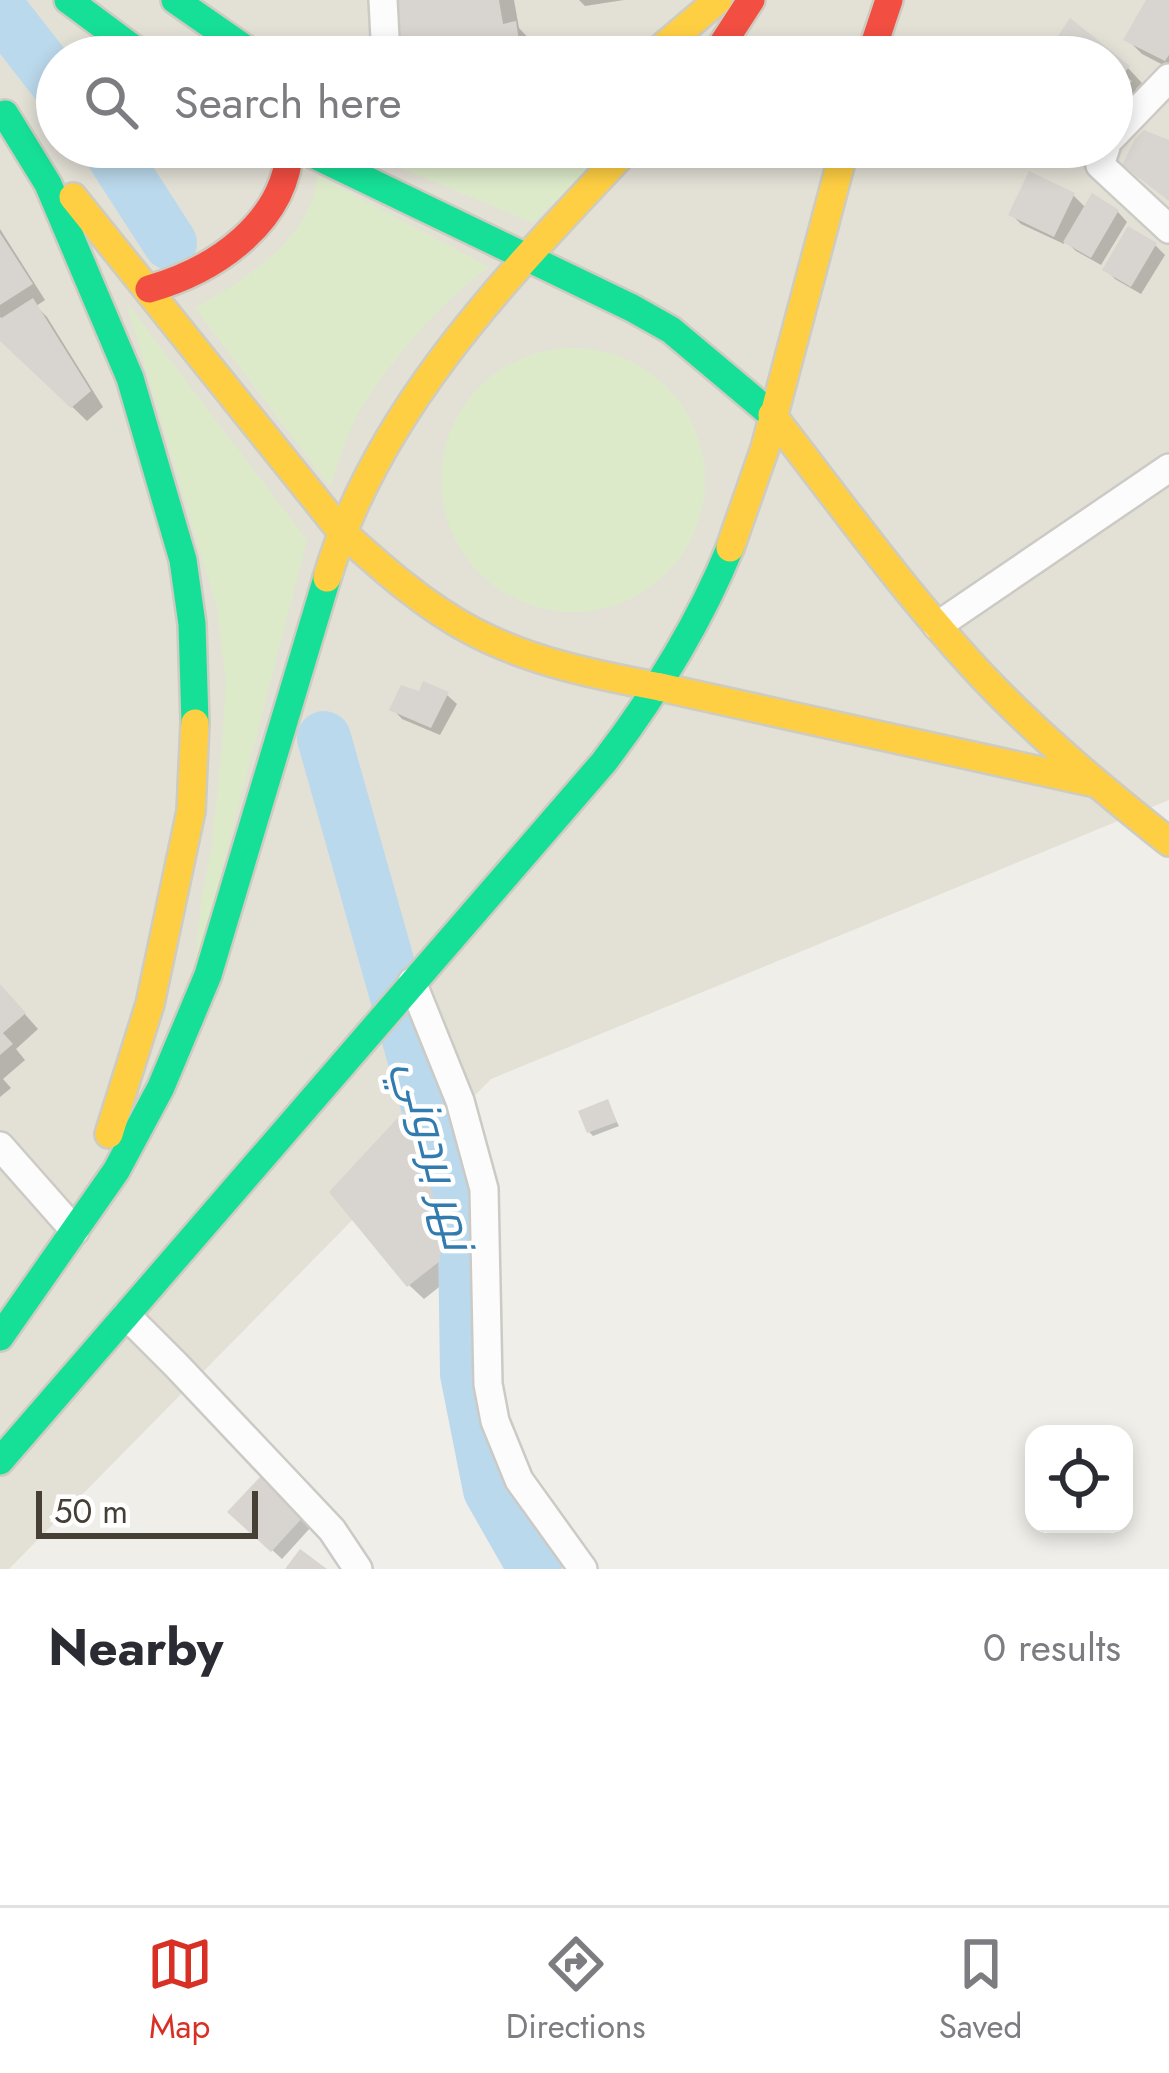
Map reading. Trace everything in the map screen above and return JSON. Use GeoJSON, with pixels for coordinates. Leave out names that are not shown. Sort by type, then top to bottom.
{"type":"FeatureCollection","features":[{"type":"Feature","properties":{"kind":"main road"},"geometry":{"type":"LineString","coordinates":[[68,0],[117,36]]}},
{"type":"Feature","properties":{"kind":"main road"},"geometry":{"type":"LineString","coordinates":[[175,0],[202,9],[233,36]]}},
{"type":"Feature","properties":{"kind":"main road"},"geometry":{"type":"LineString","coordinates":[[676,36],[718,0]]}},
{"type":"Feature","properties":{"kind":"main road"},"geometry":{"type":"LineString","coordinates":[[730,36],[751,0]]}},
{"type":"Feature","properties":{"kind":"main road"},"geometry":{"type":"LineString","coordinates":[[877,36],[889,0]]}},
{"type":"Feature","properties":{"kind":"main road"},"geometry":{"type":"LineString","coordinates":[[2,111],[36,152]]}},
{"type":"Feature","properties":{"kind":"main road"},"geometry":{"type":"LineString","coordinates":[[2,111],[36,165]]}},
{"type":"Feature","properties":{"kind":"main road"},"geometry":{"type":"LineString","coordinates":[[38,168],[130,378],[183,560],[192,624],[196,742],[191,811],[150,1004],[101,1159],[93,1205]]}},
{"type":"Feature","properties":{"kind":"main road"},"geometry":{"type":"LineString","coordinates":[[49,168],[341,531],[388,575],[474,632],[518,651],[612,679],[1094,783]]}},
{"type":"Feature","properties":{"kind":"main road"},"geometry":{"type":"LineString","coordinates":[[149,289],[179,282],[217,262],[256,226],[290,168]]}},
{"type":"Feature","properties":{"kind":"main road"},"geometry":{"type":"LineString","coordinates":[[339,168],[671,330],[772,416],[985,679],[1094,783],[1169,842]]}},
{"type":"Feature","properties":{"kind":"main road"},"geometry":{"type":"LineString","coordinates":[[0,1337],[116,1171],[161,1087],[208,975],[341,531],[399,419],[527,256],[609,168]]}},
{"type":"Feature","properties":{"kind":"main road"},"geometry":{"type":"LineString","coordinates":[[0,1461],[604,762],[660,687],[720,568],[766,449],[838,168]]}},
{"type":"Feature","properties":{"kind":"street"},"geometry":{"type":"LineString","coordinates":[[383,0],[385,36]]}},
{"type":"Feature","properties":{"kind":"street"},"geometry":{"type":"LineString","coordinates":[[1133,115],[1169,78]]}},
{"type":"Feature","properties":{"kind":"street"},"geometry":{"type":"LineString","coordinates":[[1103,168],[1169,229]]}},
{"type":"Feature","properties":{"kind":"street"},"geometry":{"type":"LineString","coordinates":[[938,626],[1169,468]]}},
{"type":"Feature","properties":{"kind":"street"},"geometry":{"type":"LineString","coordinates":[[412,982],[460,1101],[484,1189],[488,1384],[495,1421],[519,1480],[583,1569]]}},
{"type":"Feature","properties":{"kind":"street"},"geometry":{"type":"LineString","coordinates":[[0,1146],[74,1231]]}},
{"type":"Feature","properties":{"kind":"street"},"geometry":{"type":"LineString","coordinates":[[126,1316],[332,1530],[358,1569]]}},
{"type":"Feature","properties":{"kind":"shaded area"},"geometry":{"type":"Polygon","coordinates":[[[0,0],[1169,0],[1169,800],[491,1079],[9,1569],[0,1569],[0,0]]]}},
{"type":"Feature","properties":{"kind":"green space"},"geometry":{"type":"Polygon","coordinates":[[[401,168],[590,168],[533,223],[401,168]]]}},
{"type":"Feature","properties":{"kind":"green space"},"geometry":{"type":"Polygon","coordinates":[[[317,175],[489,267],[432,317],[379,382],[353,424],[330,487],[195,308],[254,271],[290,237],[304,218],[317,175]]]}},
{"type":"Feature","properties":{"kind":"green space"},"geometry":{"type":"Polygon","coordinates":[[[126,302],[307,540],[194,979],[226,682],[216,605],[126,302]]]}},
{"type":"Feature","properties":{"kind":"green space"},"geometry":{"type":"Polygon","coordinates":[[[573,348],[623,358],[666,387],[695,430],[705,480],[695,530],[666,573],[623,602],[573,612],[523,602],[480,573],[451,530],[441,480],[451,430],[480,387],[523,358],[573,348]]]}},
{"type":"Feature","properties":{"kind":"building"},"geometry":{"type":"Polygon","coordinates":[[[394,0],[499,0],[503,24],[516,21],[518,36],[400,36],[394,0]]]}},
{"type":"Feature","properties":{"kind":"building"},"geometry":{"type":"Polygon","coordinates":[[[1146,0],[1169,0],[1165,61],[1133,45],[1133,36],[1125,36],[1146,0]]]}},
{"type":"Feature","properties":{"kind":"building"},"geometry":{"type":"Polygon","coordinates":[[[1070,18],[1092,36],[1058,36],[1070,18]]]}},
{"type":"Feature","properties":{"kind":"building"},"geometry":{"type":"Polygon","coordinates":[[[1144,130],[1169,140],[1169,201],[1126,168],[1133,168],[1135,139],[1144,130]]]}},
{"type":"Feature","properties":{"kind":"building"},"geometry":{"type":"Polygon","coordinates":[[[1029,171],[1075,193],[1054,237],[1008,215],[1029,171]]]}},
{"type":"Feature","properties":{"kind":"building"},"geometry":{"type":"Polygon","coordinates":[[[1092,193],[1119,210],[1091,258],[1063,242],[1092,193]]]}},
{"type":"Feature","properties":{"kind":"building"},"geometry":{"type":"Polygon","coordinates":[[[1128,226],[1157,243],[1131,287],[1102,270],[1128,226]]]}},
{"type":"Feature","properties":{"kind":"building"},"geometry":{"type":"Polygon","coordinates":[[[0,233],[33,284],[0,305],[0,233]]]}},
{"type":"Feature","properties":{"kind":"building"},"geometry":{"type":"Polygon","coordinates":[[[33,298],[91,391],[71,408],[0,341],[0,319],[33,298]]]}},
{"type":"Feature","properties":{"kind":"building"},"geometry":{"type":"Polygon","coordinates":[[[423,681],[449,692],[431,728],[389,710],[401,685],[419,691],[423,681]]]}},
{"type":"Feature","properties":{"kind":"building"},"geometry":{"type":"Polygon","coordinates":[[[0,984],[26,1013],[3,1033],[13,1044],[0,1055],[0,984]]]}},
{"type":"Feature","properties":{"kind":"building"},"geometry":{"type":"Polygon","coordinates":[[[608,1099],[617,1122],[587,1133],[578,1111],[608,1099]]]}},
{"type":"Feature","properties":{"kind":"building"},"geometry":{"type":"Polygon","coordinates":[[[405,1110],[441,1219],[440,1261],[407,1287],[329,1192],[405,1110]]]}},
{"type":"Feature","properties":{"kind":"building"},"geometry":{"type":"Polygon","coordinates":[[[260,1477],[304,1516],[271,1552],[227,1512],[260,1477]]]}},
{"type":"Feature","properties":{"kind":"building"},"geometry":{"type":"Polygon","coordinates":[[[300,1549],[327,1569],[285,1569],[300,1549]]]}},
{"type":"Feature","properties":{"kind":"waterway","name":"نهر بردوني"},"geometry":{"type":"LineString","coordinates":[[0,10],[36,56]]}},
{"type":"Feature","properties":{"kind":"waterway","name":"نهر بردوني"},"geometry":{"type":"LineString","coordinates":[[122,168],[170,243]]}},
{"type":"Feature","properties":{"kind":"waterway","name":"نهر بردوني"},"geometry":{"type":"LineString","coordinates":[[324,738],[465,1238],[467,1374],[490,1490],[535,1569]]}},
{"type":"Feature","properties":{"kind":"traffic: fast"},"geometry":{"type":"LineString","coordinates":[[68,0],[117,36]]}},
{"type":"Feature","properties":{"kind":"traffic: fast"},"geometry":{"type":"LineString","coordinates":[[175,0],[227,36]]}},
{"type":"Feature","properties":{"kind":"traffic: fast"},"geometry":{"type":"LineString","coordinates":[[5,114],[36,164]]}},
{"type":"Feature","properties":{"kind":"traffic: fast"},"geometry":{"type":"LineString","coordinates":[[38,168],[130,378],[183,560],[192,624],[195,723]]}},
{"type":"Feature","properties":{"kind":"traffic: fast"},"geometry":{"type":"LineString","coordinates":[[342,168],[671,330],[772,415]]}},
{"type":"Feature","properties":{"kind":"traffic: fast"},"geometry":{"type":"LineString","coordinates":[[0,1461],[604,762],[674,659],[730,548]]}},
{"type":"Feature","properties":{"kind":"traffic: fast"},"geometry":{"type":"LineString","coordinates":[[0,1337],[116,1171],[161,1087],[208,975],[327,578]]}},
{"type":"Feature","properties":{"kind":"traffic: slow"},"geometry":{"type":"LineString","coordinates":[[676,36],[718,0]]}},
{"type":"Feature","properties":{"kind":"traffic: slow"},"geometry":{"type":"LineString","coordinates":[[327,578],[379,456],[414,400],[495,294],[610,168]]}},
{"type":"Feature","properties":{"kind":"traffic: slow"},"geometry":{"type":"LineString","coordinates":[[730,548],[765,448],[839,168]]}},
{"type":"Feature","properties":{"kind":"traffic: slow"},"geometry":{"type":"LineString","coordinates":[[73,197],[341,531],[388,572],[474,632],[519,652],[660,687]]}},
{"type":"Feature","properties":{"kind":"traffic: slow"},"geometry":{"type":"LineString","coordinates":[[772,415],[901,582],[984,678],[1074,763],[1169,842]]}},
{"type":"Feature","properties":{"kind":"traffic: slow"},"geometry":{"type":"LineString","coordinates":[[660,687],[1095,783]]}},
{"type":"Feature","properties":{"kind":"traffic: slow"},"geometry":{"type":"LineString","coordinates":[[109,1134],[150,1004],[191,811],[195,723]]}},
{"type":"Feature","properties":{"kind":"traffic: jam"},"geometry":{"type":"LineString","coordinates":[[728,36],[751,0]]}},
{"type":"Feature","properties":{"kind":"traffic: jam"},"geometry":{"type":"LineString","coordinates":[[877,36],[889,0]]}},
{"type":"Feature","properties":{"kind":"traffic: jam"},"geometry":{"type":"LineString","coordinates":[[149,289],[199,269],[243,239],[276,198],[287,168]]}}]}
